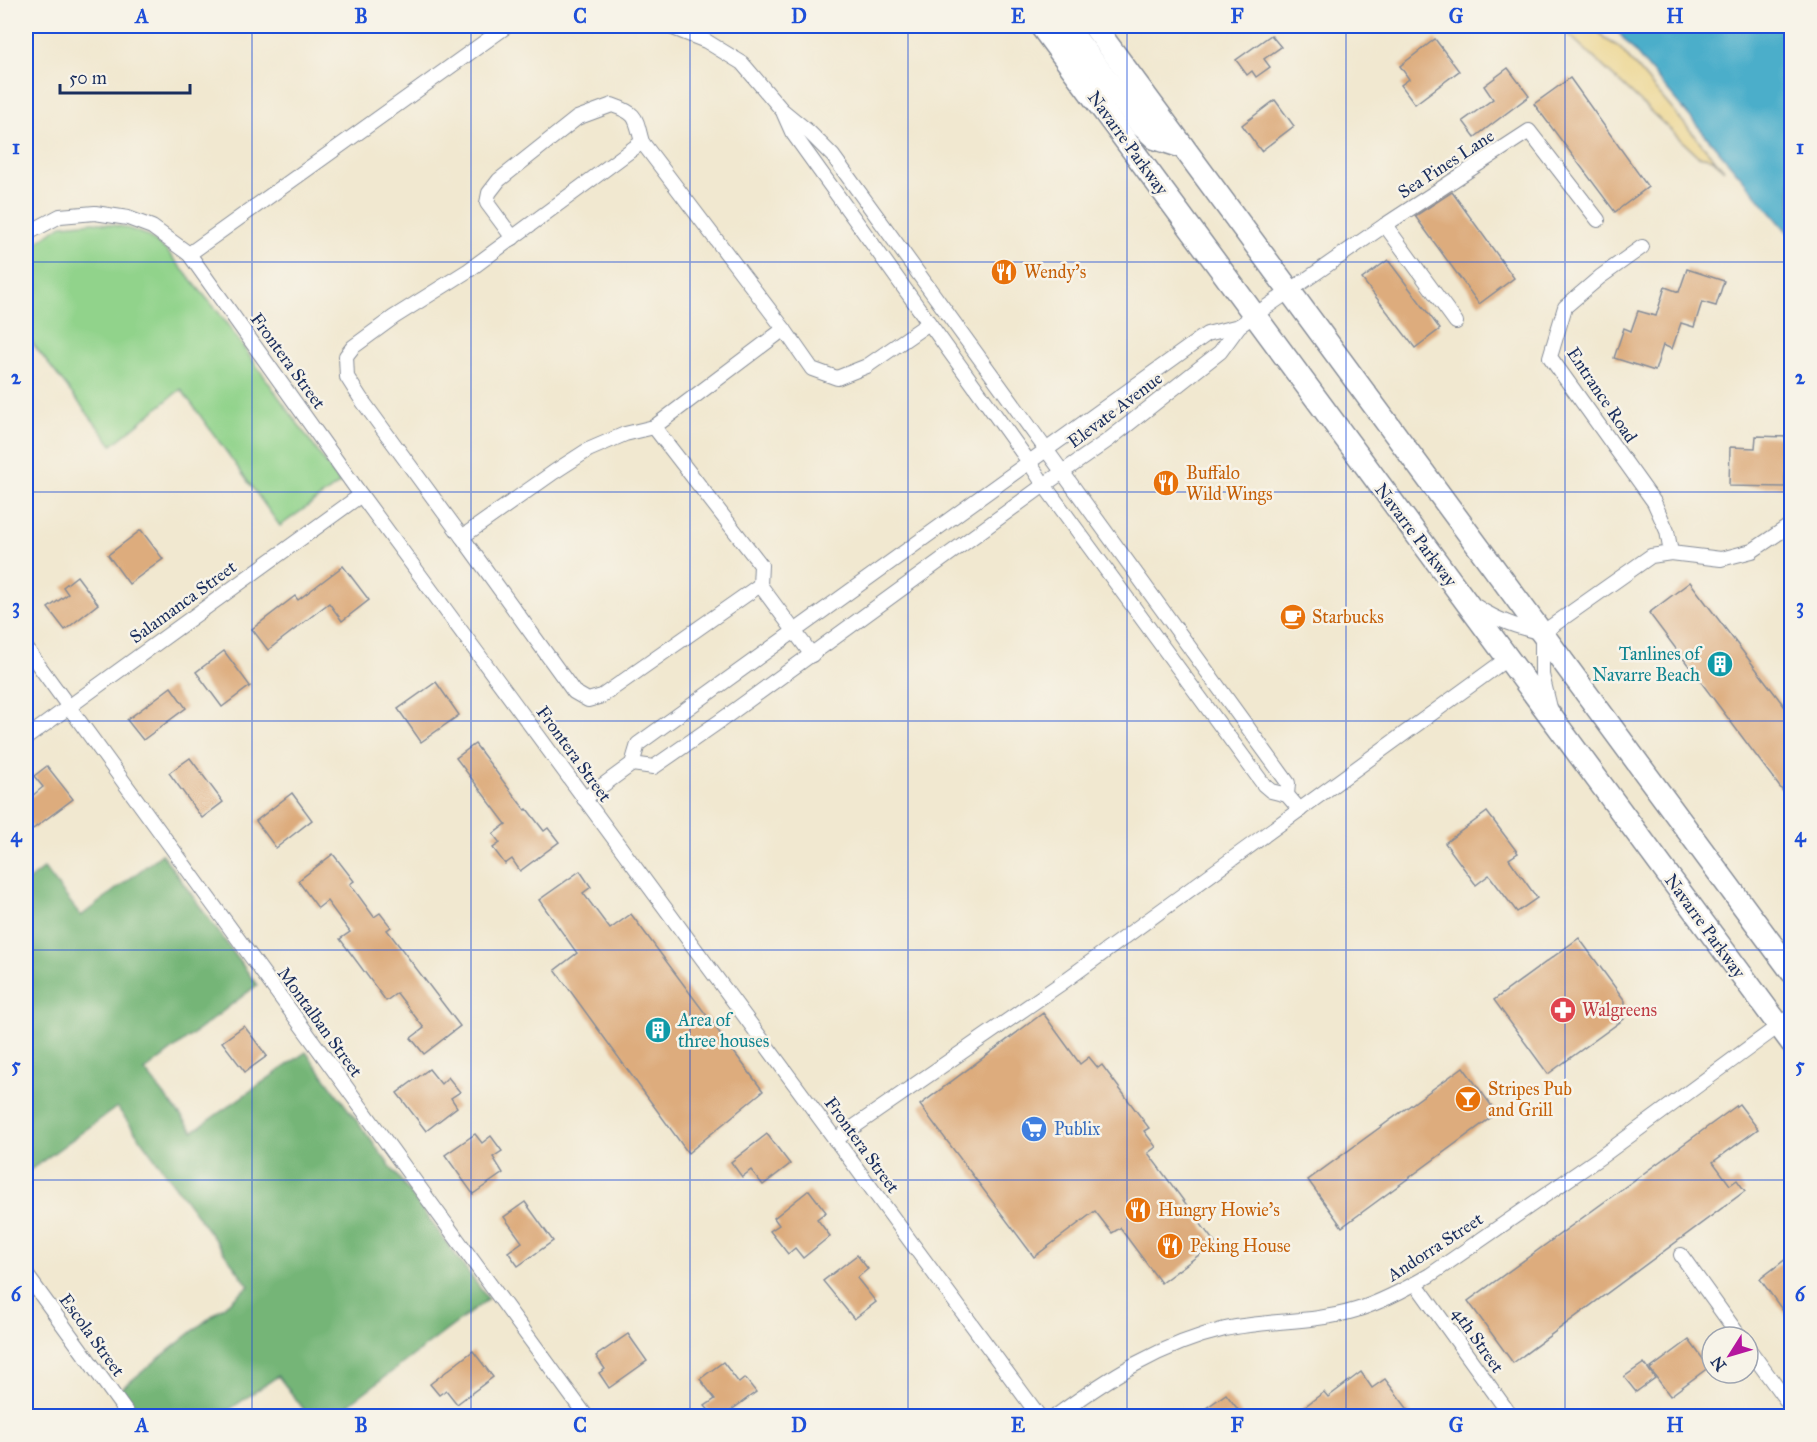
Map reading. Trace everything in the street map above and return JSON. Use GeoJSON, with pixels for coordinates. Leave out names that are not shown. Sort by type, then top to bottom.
{"type":"FeatureCollection","features":[{"type":"Feature","properties":{"kind":"highway","name":"Navarre Parkway"},"geometry":{"type":"LineString","coordinates":[[1041,26],[1247,321],[1462,596],[1553,720],[1787,1028]]}},
{"type":"Feature","properties":{"kind":"highway"},"geometry":{"type":"LineString","coordinates":[[1066,26],[1142,126],[1155,138],[1183,147]]}},
{"type":"Feature","properties":{"kind":"highway"},"geometry":{"type":"LineString","coordinates":[[1094,26],[1791,972]]}},
{"type":"Feature","properties":{"kind":"street"},"geometry":{"type":"LineString","coordinates":[[189,254],[507,26]]}},
{"type":"Feature","properties":{"kind":"street"},"geometry":{"type":"LineString","coordinates":[[668,26],[706,41],[742,63],[782,110],[833,156],[1288,783],[1287,795]]}},
{"type":"Feature","properties":{"kind":"street"},"geometry":{"type":"LineString","coordinates":[[513,238],[487,203],[489,193],[499,180],[577,118],[612,105],[627,110],[635,117],[642,142],[812,369],[837,378],[867,366],[929,323]]}},
{"type":"Feature","properties":{"kind":"street"},"geometry":{"type":"LineString","coordinates":[[782,110],[792,132],[1044,485],[1264,784],[1271,791],[1287,795],[1300,810]]}},
{"type":"Feature","properties":{"kind":"street","name":"Sea Pines Lane"},"geometry":{"type":"LineString","coordinates":[[1290,291],[1529,130],[1598,220]]}},
{"type":"Feature","properties":{"kind":"street"},"geometry":{"type":"LineString","coordinates":[[642,142],[469,270],[394,317],[353,347],[346,356],[347,377],[574,692],[588,700],[602,696],[760,585]]}},
{"type":"Feature","properties":{"kind":"street","name":"Frontera Street"},"geometry":{"type":"LineString","coordinates":[[26,234],[60,216],[96,213],[128,218],[152,227],[189,254],[584,799],[1039,1416]]}},
{"type":"Feature","properties":{"kind":"street"},"geometry":{"type":"LineString","coordinates":[[1385,225],[1456,322]]}},
{"type":"Feature","properties":{"kind":"street","name":"Entrance Road"},"geometry":{"type":"LineString","coordinates":[[1642,248],[1600,277],[1565,307],[1550,357],[1654,502],[1667,531],[1671,553]]}},
{"type":"Feature","properties":{"kind":"street"},"geometry":{"type":"LineString","coordinates":[[584,799],[632,764],[638,744],[1046,449],[1207,334],[1247,321],[1290,291]]}},
{"type":"Feature","properties":{"kind":"street","name":"Elevate Avenue"},"geometry":{"type":"LineString","coordinates":[[632,764],[654,767],[812,655],[1107,441],[1220,352],[1247,321]]}},
{"type":"Feature","properties":{"kind":"street"},"geometry":{"type":"LineString","coordinates":[[462,537],[588,450],[625,434],[654,427],[784,329]]}},
{"type":"Feature","properties":{"kind":"street"},"geometry":{"type":"LineString","coordinates":[[654,427],[762,565],[760,585],[812,655]]}},
{"type":"Feature","properties":{"kind":"street","name":"Salamanca Street"},"geometry":{"type":"LineString","coordinates":[[26,738],[362,495]]}},
{"type":"Feature","properties":{"kind":"street"},"geometry":{"type":"LineString","coordinates":[[1462,596],[1491,616],[1512,626],[1542,633],[1651,556],[1671,553],[1721,559],[1752,551],[1791,524]]}},
{"type":"Feature","properties":{"kind":"street"},"geometry":{"type":"LineString","coordinates":[[1542,633],[1542,675],[1553,720]]}},
{"type":"Feature","properties":{"kind":"street","name":"Montalban Street"},"geometry":{"type":"LineString","coordinates":[[26,648],[586,1416]]}},
{"type":"Feature","properties":{"kind":"street"},"geometry":{"type":"LineString","coordinates":[[835,1140],[1059,985],[1508,658]]}},
{"type":"Feature","properties":{"kind":"street","name":"Andorra Street"},"geometry":{"type":"LineString","coordinates":[[1056,1416],[1105,1381],[1152,1354],[1184,1341],[1226,1329],[1355,1311],[1390,1298],[1430,1275],[1787,1028]]}},
{"type":"Feature","properties":{"kind":"street"},"geometry":{"type":"LineString","coordinates":[[1681,1255],[1731,1325]]}},
{"type":"Feature","properties":{"kind":"street","name":"Escola Street"},"geometry":{"type":"LineString","coordinates":[[26,1274],[129,1416]]}},
{"type":"Feature","properties":{"kind":"street","name":"4th Street"},"geometry":{"type":"LineString","coordinates":[[1416,1284],[1511,1416]]}},
{"type":"Feature","properties":{"kind":"street"},"geometry":{"type":"LineString","coordinates":[[1760,1365],[1791,1408]]}},
{"type":"Feature","properties":{"kind":"green space"},"geometry":{"type":"Polygon","coordinates":[[[94,222],[124,227],[146,235],[167,251],[219,313],[340,483],[280,526],[181,389],[112,445],[26,335],[26,250],[62,225],[94,222]]]}},
{"type":"Feature","properties":{"kind":"green space"},"geometry":{"type":"Polygon","coordinates":[[[162,854],[257,985],[145,1071],[193,1131],[306,1052],[488,1299],[349,1404],[359,1416],[309,1416],[278,1376],[220,1416],[141,1416],[121,1389],[249,1286],[117,1107],[26,1173],[26,882],[44,868],[81,916],[162,854]]]}},
{"type":"Feature","properties":{"kind":"sand"},"geometry":{"type":"Polygon","coordinates":[[[1560,26],[1594,26],[1605,39],[1619,47],[1724,170],[1713,159],[1698,156],[1560,26]]]}},
{"type":"Feature","properties":{"kind":"water"},"geometry":{"type":"Polygon","coordinates":[[[1613,26],[1791,26],[1791,236],[1613,26]]]}},
{"type":"Feature","properties":{"kind":"building"},"geometry":{"type":"Polygon","coordinates":[[[1271,35],[1281,47],[1264,59],[1270,67],[1256,77],[1252,71],[1247,75],[1236,60],[1271,35]]]}},
{"type":"Feature","properties":{"kind":"building"},"geometry":{"type":"Polygon","coordinates":[[[1435,39],[1459,71],[1415,104],[1401,85],[1409,79],[1400,66],[1435,39]]]}},
{"type":"Feature","properties":{"kind":"building"},"geometry":{"type":"Polygon","coordinates":[[[1508,68],[1529,96],[1475,137],[1463,121],[1493,99],[1484,86],[1508,68]]]}},
{"type":"Feature","properties":{"kind":"building"},"geometry":{"type":"Polygon","coordinates":[[[1570,78],[1648,187],[1615,212],[1534,104],[1570,78]]]}},
{"type":"Feature","properties":{"kind":"building"},"geometry":{"type":"Polygon","coordinates":[[[1275,100],[1294,126],[1261,151],[1242,125],[1275,100]]]}},
{"type":"Feature","properties":{"kind":"building"},"geometry":{"type":"Polygon","coordinates":[[[1452,192],[1514,278],[1479,304],[1415,216],[1452,192]]]}},
{"type":"Feature","properties":{"kind":"building"},"geometry":{"type":"Polygon","coordinates":[[[1388,260],[1440,329],[1415,348],[1362,279],[1388,260]]]}},
{"type":"Feature","properties":{"kind":"building"},"geometry":{"type":"Polygon","coordinates":[[[1687,269],[1724,281],[1716,306],[1702,302],[1694,327],[1681,323],[1672,349],[1663,345],[1655,371],[1614,358],[1624,328],[1631,331],[1638,311],[1656,316],[1665,287],[1679,292],[1687,269]]]}},
{"type":"Feature","properties":{"kind":"building"},"geometry":{"type":"Polygon","coordinates":[[[1756,436],[1791,437],[1791,464],[1785,464],[1785,487],[1729,486],[1730,447],[1755,448],[1756,436]]]}},
{"type":"Feature","properties":{"kind":"building"},"geometry":{"type":"Polygon","coordinates":[[[141,530],[163,559],[129,584],[108,555],[141,530]]]}},
{"type":"Feature","properties":{"kind":"building"},"geometry":{"type":"Polygon","coordinates":[[[343,566],[369,600],[342,621],[329,603],[268,650],[252,629],[295,596],[298,600],[343,566]]]}},
{"type":"Feature","properties":{"kind":"building"},"geometry":{"type":"Polygon","coordinates":[[[77,576],[98,604],[65,630],[48,608],[68,594],[63,587],[77,576]]]}},
{"type":"Feature","properties":{"kind":"building","name":"Tanlines of Navarre Beach"},"geometry":{"type":"Polygon","coordinates":[[[1690,582],[1791,715],[1791,802],[1649,613],[1690,582]]]}},
{"type":"Feature","properties":{"kind":"building"},"geometry":{"type":"Polygon","coordinates":[[[224,651],[250,686],[222,707],[196,672],[224,651]]]}},
{"type":"Feature","properties":{"kind":"building"},"geometry":{"type":"Polygon","coordinates":[[[436,682],[459,715],[421,742],[398,709],[436,682]]]}},
{"type":"Feature","properties":{"kind":"building"},"geometry":{"type":"Polygon","coordinates":[[[171,687],[186,708],[143,740],[127,720],[171,687]]]}},
{"type":"Feature","properties":{"kind":"building"},"geometry":{"type":"Polygon","coordinates":[[[475,744],[525,810],[527,809],[544,831],[548,828],[559,842],[520,871],[512,859],[505,864],[493,848],[500,843],[493,834],[506,824],[456,758],[475,744]]]}},
{"type":"Feature","properties":{"kind":"building"},"geometry":{"type":"Polygon","coordinates":[[[190,758],[223,802],[202,818],[169,773],[190,758]]]}},
{"type":"Feature","properties":{"kind":"building"},"geometry":{"type":"Polygon","coordinates":[[[47,766],[73,799],[33,829],[26,820],[26,801],[43,787],[34,776],[47,766]]]}},
{"type":"Feature","properties":{"kind":"building"},"geometry":{"type":"Polygon","coordinates":[[[292,793],[312,820],[276,848],[256,821],[292,793]]]}},
{"type":"Feature","properties":{"kind":"building"},"geometry":{"type":"Polygon","coordinates":[[[1487,812],[1518,853],[1509,859],[1537,898],[1517,912],[1489,875],[1476,885],[1445,843],[1487,812]]]}},
{"type":"Feature","properties":{"kind":"building"},"geometry":{"type":"Polygon","coordinates":[[[333,854],[354,881],[350,884],[374,917],[380,913],[391,927],[387,930],[460,1026],[424,1054],[411,1038],[424,1028],[397,993],[386,1001],[340,939],[350,932],[327,901],[318,908],[298,881],[333,854]]]}},
{"type":"Feature","properties":{"kind":"building","name":"Area of three houses"},"geometry":{"type":"Polygon","coordinates":[[[580,871],[591,887],[583,893],[610,929],[631,914],[763,1091],[688,1153],[555,970],[577,953],[539,900],[580,871]]]}},
{"type":"Feature","properties":{"kind":"building","name":"Walgreens"},"geometry":{"type":"Polygon","coordinates":[[[1579,938],[1625,1001],[1624,1019],[1548,1074],[1494,1000],[1579,938]]]}},
{"type":"Feature","properties":{"kind":"building","name":"Publix"},"geometry":{"type":"Polygon","coordinates":[[[1043,1013],[1080,1064],[1089,1057],[1098,1068],[1102,1065],[1149,1128],[1144,1131],[1156,1147],[1148,1153],[1215,1243],[1161,1283],[1120,1228],[1112,1233],[1095,1211],[1034,1257],[920,1105],[1043,1013]]]}},
{"type":"Feature","properties":{"kind":"building"},"geometry":{"type":"Polygon","coordinates":[[[244,1026],[267,1056],[245,1072],[222,1042],[244,1026]]]}},
{"type":"Feature","properties":{"kind":"building"},"geometry":{"type":"Polygon","coordinates":[[[1463,1067],[1497,1113],[1342,1227],[1308,1180],[1463,1067]]]}},
{"type":"Feature","properties":{"kind":"building"},"geometry":{"type":"Polygon","coordinates":[[[429,1069],[441,1084],[448,1077],[460,1092],[451,1098],[457,1107],[426,1131],[397,1093],[429,1069]]]}},
{"type":"Feature","properties":{"kind":"building"},"geometry":{"type":"Polygon","coordinates":[[[1739,1104],[1758,1129],[1713,1162],[1730,1185],[1737,1180],[1745,1191],[1513,1363],[1468,1301],[1739,1104]]]}},
{"type":"Feature","properties":{"kind":"building"},"geometry":{"type":"Polygon","coordinates":[[[475,1134],[482,1143],[491,1136],[502,1151],[493,1157],[503,1173],[473,1194],[445,1155],[475,1134]]]}},
{"type":"Feature","properties":{"kind":"building"},"geometry":{"type":"Polygon","coordinates":[[[767,1134],[790,1164],[763,1185],[751,1170],[742,1177],[731,1162],[767,1134]]]}},
{"type":"Feature","properties":{"kind":"building"},"geometry":{"type":"Polygon","coordinates":[[[809,1190],[826,1212],[817,1219],[830,1236],[803,1258],[795,1248],[788,1254],[770,1231],[779,1225],[774,1218],[809,1190]]]}},
{"type":"Feature","properties":{"kind":"building"},"geometry":{"type":"Polygon","coordinates":[[[525,1202],[553,1241],[518,1266],[508,1252],[522,1242],[504,1217],[525,1202]]]}},
{"type":"Feature","properties":{"kind":"building"},"geometry":{"type":"Polygon","coordinates":[[[857,1255],[868,1269],[857,1278],[876,1302],[854,1319],[823,1281],[857,1255]]]}},
{"type":"Feature","properties":{"kind":"building"},"geometry":{"type":"Polygon","coordinates":[[[1791,1255],[1791,1322],[1760,1279],[1791,1255]]]}},
{"type":"Feature","properties":{"kind":"building"},"geometry":{"type":"Polygon","coordinates":[[[628,1334],[647,1361],[609,1388],[599,1373],[605,1369],[596,1356],[628,1334]]]}},
{"type":"Feature","properties":{"kind":"building"},"geometry":{"type":"Polygon","coordinates":[[[1689,1340],[1700,1355],[1700,1374],[1670,1396],[1650,1369],[1689,1340]]]}},
{"type":"Feature","properties":{"kind":"building"},"geometry":{"type":"Polygon","coordinates":[[[473,1351],[493,1377],[457,1404],[446,1390],[439,1395],[430,1384],[473,1351]]]}},
{"type":"Feature","properties":{"kind":"building"},"geometry":{"type":"Polygon","coordinates":[[[723,1362],[739,1383],[745,1378],[756,1392],[723,1416],[714,1416],[705,1406],[715,1399],[700,1379],[723,1362]]]}},
{"type":"Feature","properties":{"kind":"building"},"geometry":{"type":"Polygon","coordinates":[[[1644,1363],[1655,1378],[1636,1392],[1624,1377],[1644,1363]]]}},
{"type":"Feature","properties":{"kind":"building"},"geometry":{"type":"Polygon","coordinates":[[[1361,1372],[1372,1388],[1385,1379],[1413,1416],[1292,1416],[1324,1392],[1328,1397],[1361,1372]]]}},
{"type":"Feature","properties":{"kind":"building"},"geometry":{"type":"Polygon","coordinates":[[[1226,1394],[1243,1416],[1195,1416],[1226,1394]]]}},
{"type":"Feature","properties":{"kind":"place","name":"Wendy's"},"geometry":{"type":"Point","coordinates":[1004,272]}},
{"type":"Feature","properties":{"kind":"place","name":"Buffalo Wild Wings"},"geometry":{"type":"Point","coordinates":[1166,483]}},
{"type":"Feature","properties":{"kind":"place","name":"Starbucks"},"geometry":{"type":"Point","coordinates":[1293,617]}},
{"type":"Feature","properties":{"kind":"place","name":"Tanlines of Navarre Beach"},"geometry":{"type":"Point","coordinates":[1720,664]}},
{"type":"Feature","properties":{"kind":"place","name":"Walgreens"},"geometry":{"type":"Point","coordinates":[1563,1010]}},
{"type":"Feature","properties":{"kind":"place","name":"Area of three houses"},"geometry":{"type":"Point","coordinates":[658,1030]}},
{"type":"Feature","properties":{"kind":"place","name":"Stripes Pub and Grill"},"geometry":{"type":"Point","coordinates":[1468,1099]}},
{"type":"Feature","properties":{"kind":"place","name":"Publix"},"geometry":{"type":"Point","coordinates":[1034,1129]}},
{"type":"Feature","properties":{"kind":"place","name":"Hungry Howie's"},"geometry":{"type":"Point","coordinates":[1138,1210]}},
{"type":"Feature","properties":{"kind":"place","name":"Peking House"},"geometry":{"type":"Point","coordinates":[1170,1246]}}]}
